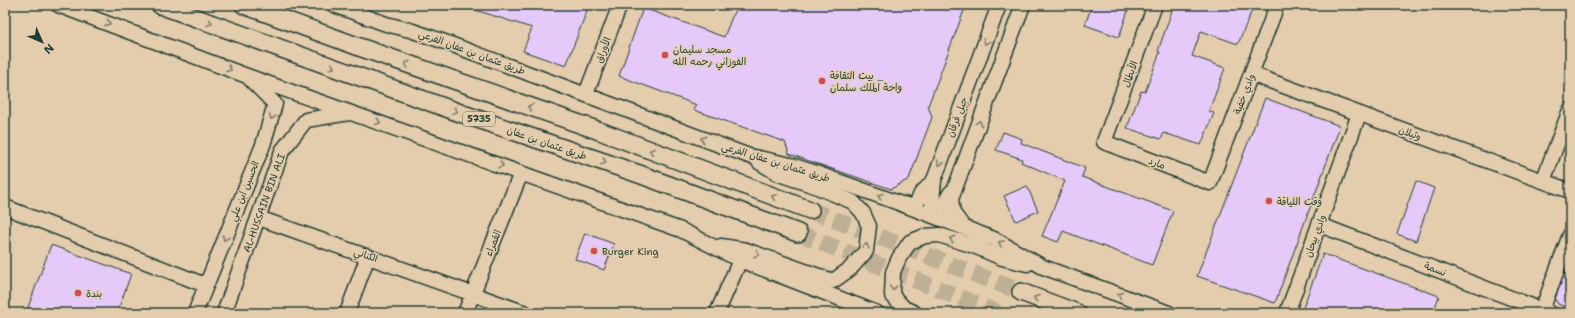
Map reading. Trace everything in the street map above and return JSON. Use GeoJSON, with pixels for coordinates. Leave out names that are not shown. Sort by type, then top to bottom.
{"type":"FeatureCollection","features":[{"type":"Feature","properties":{"kind":"main road","name":"طريق عثمان بن عفان"},"geometry":{"type":"LineString","coordinates":[[160,5],[463,114],[639,174],[798,233]]}},
{"type":"Feature","properties":{"kind":"main road"},"geometry":{"type":"LineString","coordinates":[[244,5],[373,52],[597,130],[810,210]]}},
{"type":"Feature","properties":{"kind":"main road"},"geometry":{"type":"LineString","coordinates":[[1021,292],[1078,313]]}},
{"type":"Feature","properties":{"kind":"street"},"geometry":{"type":"LineString","coordinates":[[58,5],[247,76],[681,230],[740,260],[877,313]]}},
{"type":"Feature","properties":{"kind":"street","name":"طريق عثمان بن عفان الفرعي"},"geometry":{"type":"LineString","coordinates":[[334,5],[386,24],[436,39],[748,156],[791,165],[896,202],[994,239],[1043,268],[1169,313]]}},
{"type":"Feature","properties":{"kind":"street"},"geometry":{"type":"LineString","coordinates":[[365,5],[386,24]]}},
{"type":"Feature","properties":{"kind":"street","name":"الأوراق"},"geometry":{"type":"LineString","coordinates":[[586,94],[620,5]]}},
{"type":"Feature","properties":{"kind":"street","name":"جبل فرقان"},"geometry":{"type":"LineString","coordinates":[[896,202],[915,207],[921,194],[934,180],[1000,5]]}},
{"type":"Feature","properties":{"kind":"street"},"geometry":{"type":"LineString","coordinates":[[964,228],[953,213],[951,199],[1022,5]]}},
{"type":"Feature","properties":{"kind":"street","name":"الأبطال"},"geometry":{"type":"LineString","coordinates":[[1104,142],[1155,5]]}},
{"type":"Feature","properties":{"kind":"street","name":"وادي خفية"},"geometry":{"type":"LineString","coordinates":[[1210,183],[1277,5]]}},
{"type":"Feature","properties":{"kind":"street","name":"وثيلان"},"geometry":{"type":"LineString","coordinates":[[1252,74],[1570,191]]}},
{"type":"Feature","properties":{"kind":"street","name":"الحسين ابن علي"},"geometry":{"type":"LineString","coordinates":[[195,313],[205,285],[263,145],[275,104],[247,76]]}},
{"type":"Feature","properties":{"kind":"street"},"geometry":{"type":"LineString","coordinates":[[1543,181],[1570,110]]}},
{"type":"Feature","properties":{"kind":"street","name":"AL-HUSSAIN BIN ALI"},"geometry":{"type":"LineString","coordinates":[[224,313],[282,151],[306,120],[352,113]]}},
{"type":"Feature","properties":{"kind":"street","name":"وادي بيحان"},"geometry":{"type":"LineString","coordinates":[[1287,313],[1359,114]]}},
{"type":"Feature","properties":{"kind":"street","name":"مارد"},"geometry":{"type":"LineString","coordinates":[[1104,142],[1210,183]]}},
{"type":"Feature","properties":{"kind":"street"},"geometry":{"type":"LineString","coordinates":[[263,145],[282,151]]}},
{"type":"Feature","properties":{"kind":"street"},"geometry":{"type":"LineString","coordinates":[[705,242],[746,250],[833,281],[850,270],[866,251],[870,226],[863,213],[852,202],[814,186],[779,174],[748,156]]}},
{"type":"Feature","properties":{"kind":"street","name":"القمراء"},"geometry":{"type":"LineString","coordinates":[[465,313],[521,172]]}},
{"type":"Feature","properties":{"kind":"street"},"geometry":{"type":"LineString","coordinates":[[934,180],[932,203],[942,207],[956,182]]}},
{"type":"Feature","properties":{"kind":"street"},"geometry":{"type":"LineString","coordinates":[[5,207],[205,285]]}},
{"type":"Feature","properties":{"kind":"street","name":"الكناني"},"geometry":{"type":"LineString","coordinates":[[259,218],[526,313]]}},
{"type":"Feature","properties":{"kind":"street","name":"نسمة"},"geometry":{"type":"LineString","coordinates":[[1320,225],[1546,311]]}},
{"type":"Feature","properties":{"kind":"street"},"geometry":{"type":"LineString","coordinates":[[915,313],[904,308],[892,295],[893,272],[899,258],[910,242],[925,236],[939,235],[974,246],[1002,258],[1043,268]]}},
{"type":"Feature","properties":{"kind":"street"},"geometry":{"type":"LineString","coordinates":[[1546,311],[1570,235]]}},
{"type":"Feature","properties":{"kind":"street"},"geometry":{"type":"LineString","coordinates":[[347,313],[368,256]]}},
{"type":"Feature","properties":{"kind":"street"},"geometry":{"type":"LineString","coordinates":[[717,313],[740,260]]}},
{"type":"Feature","properties":{"kind":"street"},"geometry":{"type":"LineString","coordinates":[[833,297],[843,313]]}},
{"type":"Feature","properties":{"kind":"building"},"geometry":{"type":"Polygon","coordinates":[[[467,5],[589,5],[566,66],[523,51],[532,28],[466,7],[467,5]]]}},
{"type":"Feature","properties":{"kind":"building","name":"بيت الثقافة _ واحة الملك سلمان"},"geometry":{"type":"Polygon","coordinates":[[[740,5],[966,5],[928,106],[932,117],[909,179],[891,189],[789,154],[785,142],[694,110],[697,105],[619,76],[643,8],[724,37],[732,17],[740,5]]]}},
{"type":"Feature","properties":{"kind":"building"},"geometry":{"type":"Polygon","coordinates":[[[1092,5],[1130,5],[1119,37],[1085,25],[1092,5]]]}},
{"type":"Feature","properties":{"kind":"building"},"geometry":{"type":"Polygon","coordinates":[[[1174,5],[1239,5],[1252,10],[1238,44],[1201,31],[1192,56],[1225,68],[1209,111],[1214,113],[1201,145],[1164,133],[1161,139],[1127,128],[1141,91],[1145,92],[1160,52],[1158,51],[1174,5]]]}},
{"type":"Feature","properties":{"kind":"building","name":"وقت اللياقة"},"geometry":{"type":"Polygon","coordinates":[[[1265,98],[1340,126],[1275,303],[1197,276],[1265,98]]]}},
{"type":"Feature","properties":{"kind":"building"},"geometry":{"type":"Polygon","coordinates":[[[1003,132],[1022,139],[1021,143],[1085,168],[1082,177],[1173,211],[1152,265],[1063,231],[1058,242],[1042,236],[1065,181],[1021,162],[1022,159],[996,150],[1003,132]]]}},
{"type":"Feature","properties":{"kind":"building"},"geometry":{"type":"Polygon","coordinates":[[[1416,181],[1434,188],[1416,241],[1397,234],[1416,181]]]}},
{"type":"Feature","properties":{"kind":"building"},"geometry":{"type":"Polygon","coordinates":[[[1027,186],[1038,211],[1016,221],[1004,196],[1027,186]]]}},
{"type":"Feature","properties":{"kind":"building","name":"Burger King"},"geometry":{"type":"Polygon","coordinates":[[[585,233],[614,244],[604,270],[575,259],[585,233]]]}},
{"type":"Feature","properties":{"kind":"building","name":"بندة"},"geometry":{"type":"Polygon","coordinates":[[[51,245],[131,274],[117,313],[26,313],[51,245]]]}},
{"type":"Feature","properties":{"kind":"building"},"geometry":{"type":"Polygon","coordinates":[[[1323,254],[1439,296],[1433,313],[1301,313],[1323,254]]]}},
{"type":"Feature","properties":{"kind":"building"},"geometry":{"type":"Polygon","coordinates":[[[1570,259],[1570,309],[1558,304],[1555,299],[1570,259]]]}},
{"type":"Feature","properties":{"kind":"tunnel"},"geometry":{"type":"LineString","coordinates":[[810,210],[1021,292]]}},
{"type":"Feature","properties":{"kind":"tunnel"},"geometry":{"type":"LineString","coordinates":[[798,233],[998,313]]}},
{"type":"Feature","properties":{"kind":"place","name":"مسجد سليمان الفوزاني رحمه الله"},"geometry":{"type":"Point","coordinates":[665,55]}},
{"type":"Feature","properties":{"kind":"place","name":"بيت الثقافة _ واحة الملك سلمان"},"geometry":{"type":"Point","coordinates":[822,81]}},
{"type":"Feature","properties":{"kind":"place","name":"وقت اللياقة"},"geometry":{"type":"Point","coordinates":[1269,201]}},
{"type":"Feature","properties":{"kind":"place","name":"Burger King"},"geometry":{"type":"Point","coordinates":[594,251]}},
{"type":"Feature","properties":{"kind":"place","name":"بندة"},"geometry":{"type":"Point","coordinates":[78,293]}}]}
